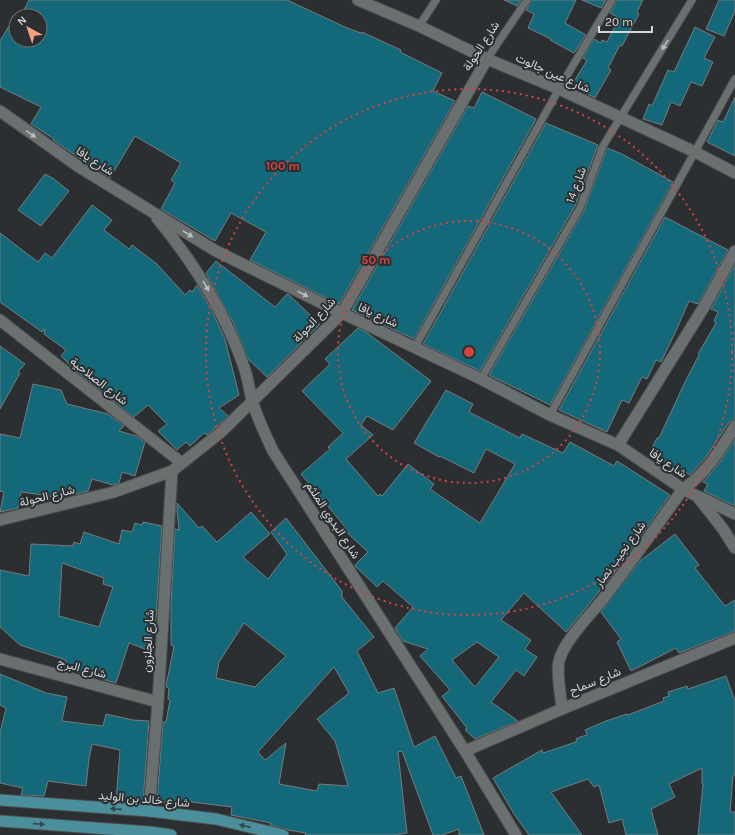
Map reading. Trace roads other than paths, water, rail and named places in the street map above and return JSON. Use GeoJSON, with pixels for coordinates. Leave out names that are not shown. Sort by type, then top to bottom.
{"type":"FeatureCollection","features":[{"type":"Feature","properties":{"kind":"main road","name":"شارع خالد بن الوليد"},"geometry":{"type":"LineString","coordinates":[[0,800],[149,811],[216,819],[283,835]]}},
{"type":"Feature","properties":{"kind":"main road"},"geometry":{"type":"LineString","coordinates":[[0,821],[150,832],[171,835]]}},
{"type":"Feature","properties":{"kind":"street","name":"شارع عين جالوت"},"geometry":{"type":"LineString","coordinates":[[358,0],[419,26],[487,59],[559,89],[695,152],[735,173]]}},
{"type":"Feature","properties":{"kind":"street","name":"شارع الحولة"},"geometry":{"type":"LineString","coordinates":[[0,520],[114,492],[172,471],[220,433],[342,313],[487,59]]}},
{"type":"Feature","properties":{"kind":"street","name":"شارع يافا"},"geometry":{"type":"LineString","coordinates":[[0,111],[79,168],[216,251],[481,379],[550,415],[618,445],[683,489],[697,496],[723,529],[735,548]]}},
{"type":"Feature","properties":{"kind":"street","name":"شارع البدوي الملثم"},"geometry":{"type":"LineString","coordinates":[[150,210],[196,271],[214,299],[229,328],[245,369],[252,401],[260,425],[273,451],[466,751],[516,835]]}},
{"type":"Feature","properties":{"kind":"street"},"geometry":{"type":"LineString","coordinates":[[618,445],[704,307],[735,251]]}},
{"type":"Feature","properties":{"kind":"street","name":"شارع الصلاحية"},"geometry":{"type":"LineString","coordinates":[[0,320],[182,463]]}},
{"type":"Feature","properties":{"kind":"street","name":"شارع نجيب نصار"},"geometry":{"type":"LineString","coordinates":[[562,709],[557,671],[559,660],[570,640],[603,599],[683,489],[692,483],[716,456],[735,426]]}},
{"type":"Feature","properties":{"kind":"street","name":"شارع الجلزون"},"geometry":{"type":"LineString","coordinates":[[149,811],[158,702],[172,471]]}},
{"type":"Feature","properties":{"kind":"street"},"geometry":{"type":"LineString","coordinates":[[697,496],[735,514]]}},
{"type":"Feature","properties":{"kind":"street","name":"شارع سماح"},"geometry":{"type":"LineString","coordinates":[[466,751],[562,709],[735,638]]}},
{"type":"Feature","properties":{"kind":"street","name":"شارع البرج"},"geometry":{"type":"LineString","coordinates":[[0,659],[158,702]]}},
{"type":"Feature","properties":{"kind":"lane"},"geometry":{"type":"LineString","coordinates":[[419,26],[436,0]]}},
{"type":"Feature","properties":{"kind":"lane","name":"شارع الحولة"},"geometry":{"type":"LineString","coordinates":[[487,59],[527,0]]}},
{"type":"Feature","properties":{"kind":"lane"},"geometry":{"type":"LineString","coordinates":[[415,347],[559,89],[612,0]]}},
{"type":"Feature","properties":{"kind":"lane","name":"شارع 14"},"geometry":{"type":"LineString","coordinates":[[481,379],[580,208],[603,146],[692,0]]}},
{"type":"Feature","properties":{"kind":"lane"},"geometry":{"type":"LineString","coordinates":[[550,415],[735,79]]}}]}
